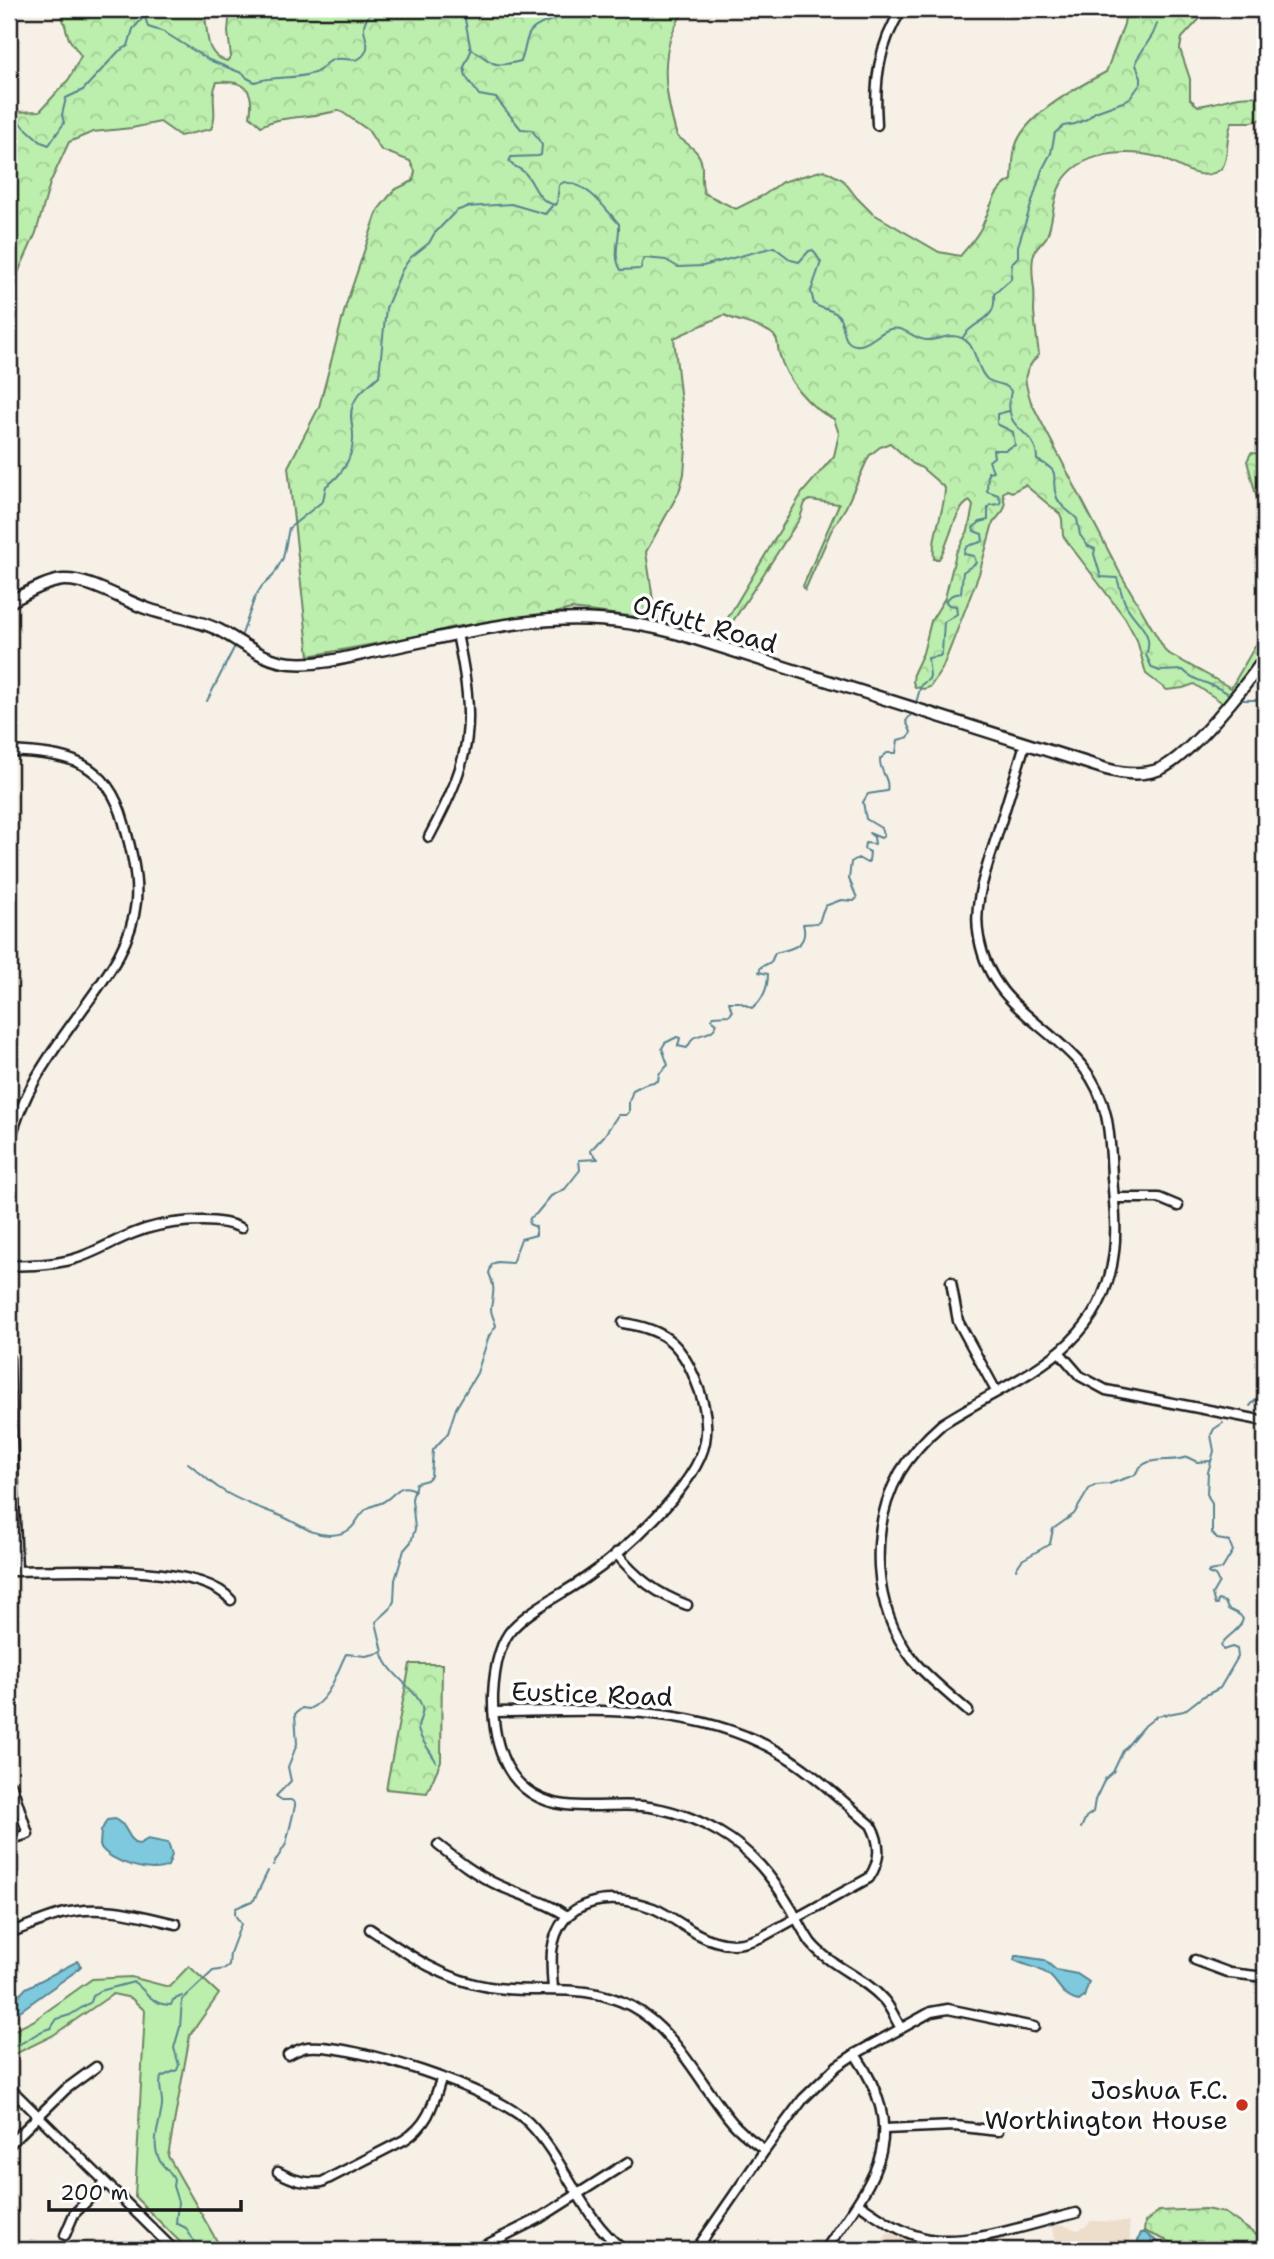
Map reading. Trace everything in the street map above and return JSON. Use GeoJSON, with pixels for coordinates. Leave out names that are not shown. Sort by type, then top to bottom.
{"type":"FeatureCollection","features":[{"type":"Feature","properties":{"kind":"street"},"geometry":{"type":"LineString","coordinates":[[877,125],[875,84],[879,61],[890,29],[902,9]]}},
{"type":"Feature","properties":{"kind":"street","name":"Offutt Road"},"geometry":{"type":"LineString","coordinates":[[9,602],[51,583],[68,580],[78,582],[148,609],[208,626],[264,657],[293,663],[340,657],[520,622],[590,618],[635,623],[683,635],[1114,771],[1146,773],[1167,766],[1178,757],[1233,699],[1265,658]]}},
{"type":"Feature","properties":{"kind":"street"},"geometry":{"type":"LineString","coordinates":[[429,837],[455,788],[467,742],[469,697],[457,634]]}},
{"type":"Feature","properties":{"kind":"street"},"geometry":{"type":"LineString","coordinates":[[968,1711],[920,1668],[892,1625],[879,1570],[880,1531],[892,1490],[913,1454],[942,1424],[1059,1353],[1072,1342],[1092,1315],[1107,1284],[1114,1251],[1109,1124],[1098,1090],[1076,1059],[1003,994],[987,967],[979,939],[977,919],[981,891],[1025,744]]}},
{"type":"Feature","properties":{"kind":"street"},"geometry":{"type":"LineString","coordinates":[[9,751],[49,753],[67,757],[85,766],[104,783],[121,811],[134,866],[136,890],[131,924],[119,956],[38,1073],[23,1102],[9,1146]]}},
{"type":"Feature","properties":{"kind":"street"},"geometry":{"type":"LineString","coordinates":[[1114,1198],[1159,1198],[1178,1206]]}},
{"type":"Feature","properties":{"kind":"street"},"geometry":{"type":"LineString","coordinates":[[9,1266],[73,1260],[131,1234],[167,1224],[225,1222],[242,1228]]}},
{"type":"Feature","properties":{"kind":"street"},"geometry":{"type":"LineString","coordinates":[[951,1282],[958,1321],[996,1391]]}},
{"type":"Feature","properties":{"kind":"street"},"geometry":{"type":"LineString","coordinates":[[623,1323],[643,1326],[674,1343],[681,1350],[702,1395],[705,1408],[705,1445],[695,1470],[644,1529],[587,1577],[525,1618],[508,1635],[495,1676],[494,1734],[503,1762],[527,1789],[553,1803],[643,1806],[683,1815],[705,1824],[742,1847],[761,1864],[775,1882],[810,1942],[823,1955],[882,1998],[901,2028]]}},
{"type":"Feature","properties":{"kind":"street"},"geometry":{"type":"LineString","coordinates":[[1059,1353],[1080,1376],[1106,1390],[1265,1421]]}},
{"type":"Feature","properties":{"kind":"street"},"geometry":{"type":"LineString","coordinates":[[9,1359],[13,1571],[152,1572],[211,1585],[222,1590],[231,1600]]}},
{"type":"Feature","properties":{"kind":"street"},"geometry":{"type":"LineString","coordinates":[[616,1553],[645,1584],[660,1594],[687,1605]]}},
{"type":"Feature","properties":{"kind":"street","name":"Eustice Road"},"geometry":{"type":"LineString","coordinates":[[494,1712],[643,1711],[689,1718],[741,1733],[801,1766],[871,1825],[877,1836],[879,1851],[878,1865],[869,1878],[797,1918]]}},
{"type":"Feature","properties":{"kind":"street"},"geometry":{"type":"LineString","coordinates":[[9,1787],[12,1786],[28,1834],[9,1840]]}},
{"type":"Feature","properties":{"kind":"street"},"geometry":{"type":"LineString","coordinates":[[438,1845],[476,1874],[550,1904],[567,1916]]}},
{"type":"Feature","properties":{"kind":"street"},"geometry":{"type":"LineString","coordinates":[[553,1989],[552,1949],[556,1935],[567,1916],[586,1903],[626,1900],[655,1909],[713,1941],[738,1945],[762,1937],[797,1918]]}},
{"type":"Feature","properties":{"kind":"street"},"geometry":{"type":"LineString","coordinates":[[9,1933],[61,1913],[92,1909],[115,1910],[176,1924]]}},
{"type":"Feature","properties":{"kind":"street"},"geometry":{"type":"LineString","coordinates":[[370,1929],[413,1958],[451,1977],[488,1987],[576,1990],[615,1999],[651,2020],[668,2036],[733,2124],[765,2150]]}},
{"type":"Feature","properties":{"kind":"street"},"geometry":{"type":"LineString","coordinates":[[1195,1960],[1230,1973],[1265,1977]]}},
{"type":"Feature","properties":{"kind":"street"},"geometry":{"type":"LineString","coordinates":[[697,2250],[803,2099],[837,2066],[855,2054],[931,2012],[948,2008],[1034,2027]]}},
{"type":"Feature","properties":{"kind":"street"},"geometry":{"type":"LineString","coordinates":[[288,2055],[307,2048],[356,2052],[486,2095],[514,2110],[538,2134],[597,2224],[624,2250]]}},
{"type":"Feature","properties":{"kind":"street"},"geometry":{"type":"LineString","coordinates":[[825,2250],[869,2187],[879,2162],[884,2129],[876,2089],[855,2054]]}},
{"type":"Feature","properties":{"kind":"street"},"geometry":{"type":"LineString","coordinates":[[9,2146],[66,2089],[96,2067]]}},
{"type":"Feature","properties":{"kind":"street"},"geometry":{"type":"LineString","coordinates":[[278,2172],[310,2184],[322,2182],[404,2140],[416,2133],[429,2115],[441,2079]]}},
{"type":"Feature","properties":{"kind":"street"},"geometry":{"type":"LineString","coordinates":[[9,2087],[173,2250]]}},
{"type":"Feature","properties":{"kind":"street"},"geometry":{"type":"LineString","coordinates":[[884,2129],[955,2126],[998,2131]]}},
{"type":"Feature","properties":{"kind":"street"},"geometry":{"type":"LineString","coordinates":[[480,2250],[540,2218],[628,2162]]}},
{"type":"Feature","properties":{"kind":"street"},"geometry":{"type":"LineString","coordinates":[[65,2235],[74,2214],[105,2183]]}},
{"type":"Feature","properties":{"kind":"street"},"geometry":{"type":"LineString","coordinates":[[858,2203],[891,2225],[935,2240],[969,2239],[1076,2213]]}},
{"type":"Feature","properties":{"kind":"shaded area"},"geometry":{"type":"Polygon","coordinates":[[[1090,2221],[1129,2222],[1131,2250],[1058,2250],[1052,2226],[1063,2225],[1078,2230],[1090,2221]]]}},
{"type":"Feature","properties":{"kind":"shaded area"},"geometry":{"type":"Polygon","coordinates":[[[888,2232],[916,2244],[933,2247],[933,2250],[877,2250],[888,2232]]]}},
{"type":"Feature","properties":{"kind":"green space"},"geometry":{"type":"Polygon","coordinates":[[[60,9],[203,9],[213,53],[227,61],[231,57],[228,32],[230,9],[686,9],[671,38],[667,54],[666,87],[677,136],[695,150],[702,164],[704,193],[736,209],[782,182],[824,170],[843,180],[872,213],[939,252],[960,256],[980,230],[1000,189],[1012,180],[1014,151],[1023,131],[1056,101],[1106,72],[1124,24],[1126,9],[1217,9],[1204,14],[1182,38],[1180,49],[1190,79],[1190,99],[1198,106],[1239,97],[1265,98],[1265,113],[1262,119],[1232,122],[1225,162],[1222,168],[1210,174],[1195,173],[1158,157],[1132,153],[1091,159],[1069,173],[1058,190],[1047,236],[1037,248],[1032,262],[1039,354],[1027,371],[1026,387],[1031,402],[1120,573],[1166,652],[1231,688],[1265,629],[1265,646],[1223,703],[1194,684],[1167,690],[1146,674],[1137,640],[1125,618],[1063,536],[1060,514],[1025,485],[1012,492],[1007,490],[1003,493],[1005,506],[993,523],[979,574],[942,669],[930,687],[915,687],[914,672],[923,653],[931,621],[945,598],[956,553],[968,531],[973,506],[970,501],[960,511],[943,552],[939,559],[934,559],[934,541],[945,488],[890,443],[869,456],[805,590],[803,586],[839,504],[810,500],[805,503],[800,518],[720,641],[716,638],[802,493],[834,456],[839,434],[834,419],[816,408],[793,383],[782,363],[774,335],[724,315],[674,338],[686,448],[684,474],[679,492],[646,552],[655,614],[666,624],[646,618],[571,609],[547,615],[453,627],[309,656],[288,467],[319,407],[346,305],[378,210],[394,190],[413,181],[415,171],[410,161],[381,150],[368,130],[339,110],[270,122],[261,126],[250,116],[251,99],[246,88],[241,84],[217,82],[211,129],[180,136],[160,122],[93,132],[69,142],[50,183],[36,233],[17,275],[9,277],[9,176],[17,151],[10,138],[9,105],[16,112],[40,111],[69,79],[81,56],[69,39],[60,9]]]}},
{"type":"Feature","properties":{"kind":"green space"},"geometry":{"type":"Polygon","coordinates":[[[1251,453],[1265,454],[1265,529],[1247,461],[1251,453]]]}},
{"type":"Feature","properties":{"kind":"green space"},"geometry":{"type":"Polygon","coordinates":[[[410,1664],[442,1664],[441,1761],[427,1793],[386,1789],[410,1664]]]}},
{"type":"Feature","properties":{"kind":"green space"},"geometry":{"type":"Polygon","coordinates":[[[189,1966],[219,1994],[190,2035],[168,2156],[222,2250],[188,2250],[135,2197],[145,2011],[131,1998],[113,1994],[52,2036],[9,2057],[9,2033],[33,2021],[92,1979],[131,1977],[169,1987],[189,1966]]]}},
{"type":"Feature","properties":{"kind":"green space"},"geometry":{"type":"Polygon","coordinates":[[[1205,2209],[1225,2213],[1265,2241],[1265,2250],[1180,2250],[1173,2243],[1144,2231],[1145,2222],[1159,2211],[1205,2209]]]}},
{"type":"Feature","properties":{"kind":"water"},"geometry":{"type":"Polygon","coordinates":[[[115,1819],[123,1825],[134,1843],[139,1844],[148,1839],[168,1843],[172,1855],[168,1866],[142,1868],[121,1862],[105,1852],[100,1846],[101,1831],[107,1820],[115,1819]]]}},
{"type":"Feature","properties":{"kind":"water"},"geometry":{"type":"Polygon","coordinates":[[[1015,1956],[1044,1960],[1056,1970],[1077,1974],[1089,1982],[1084,1997],[1079,2001],[1070,1998],[1046,1973],[1014,1960],[1015,1956]]]}},
{"type":"Feature","properties":{"kind":"water"},"geometry":{"type":"Polygon","coordinates":[[[78,1961],[81,1966],[76,1971],[20,2011],[17,2010],[16,1999],[26,1988],[78,1961]]]}},
{"type":"Feature","properties":{"kind":"water"},"geometry":{"type":"Polygon","coordinates":[[[1141,2233],[1170,2250],[1139,2250],[1138,2240],[1141,2233]]]}},
{"type":"Feature","properties":{"kind":"waterway"},"geometry":{"type":"LineString","coordinates":[[9,113],[41,142],[49,145],[64,123],[62,115],[66,98],[83,90],[119,51],[128,46],[133,29],[151,9]]}},
{"type":"Feature","properties":{"kind":"waterway"},"geometry":{"type":"LineString","coordinates":[[145,17],[148,27],[164,32],[209,60],[244,74],[255,82],[307,75],[317,72],[333,60],[359,59],[367,49],[364,26],[373,9]]}},
{"type":"Feature","properties":{"kind":"waterway"},"geometry":{"type":"LineString","coordinates":[[460,9],[464,14],[471,51],[464,67],[466,77],[479,95],[496,98],[521,129],[532,130],[542,145],[541,155],[511,157],[509,162],[524,172],[540,196],[549,203],[556,205],[559,185],[564,182],[581,187],[595,197],[619,224],[617,253],[621,270],[641,269],[645,258],[666,260],[678,267],[703,266],[774,247],[791,260],[799,262],[813,250],[821,262],[811,291],[814,304],[838,315],[845,337],[851,344],[864,344],[890,329],[905,331],[926,340],[952,336],[967,341],[987,379],[1006,386],[1011,391],[1011,416],[1032,441],[1037,460],[1054,472],[1057,498],[1077,519],[1080,535],[1088,546],[1095,549],[1101,577],[1117,578],[1126,605],[1146,634],[1146,655],[1152,668],[1160,671],[1183,670],[1193,678],[1230,695]]}},
{"type":"Feature","properties":{"kind":"waterway"},"geometry":{"type":"LineString","coordinates":[[470,48],[493,63],[521,61],[529,34],[539,25],[572,15],[610,14],[615,9]]}},
{"type":"Feature","properties":{"kind":"waterway"},"geometry":{"type":"LineString","coordinates":[[963,337],[989,315],[994,294],[1011,279],[1012,263],[1018,257],[1018,246],[1042,170],[1051,153],[1055,133],[1063,126],[1087,119],[1095,112],[1131,97],[1141,83],[1137,59],[1157,24]]}},
{"type":"Feature","properties":{"kind":"waterway"},"geometry":{"type":"LineString","coordinates":[[241,637],[255,597],[273,576],[283,558],[289,528],[323,501],[326,486],[345,466],[353,439],[352,409],[361,393],[379,376],[386,308],[410,258],[429,243],[456,211],[467,207],[511,204],[545,214],[552,206]]}},
{"type":"Feature","properties":{"kind":"waterway"},"geometry":{"type":"LineString","coordinates":[[916,703],[921,685],[929,679],[928,658],[940,656],[942,652],[944,622],[957,614],[956,606],[945,601],[952,595],[961,593],[963,572],[976,563],[974,556],[964,554],[968,546],[983,541],[982,534],[973,528],[988,520],[990,505],[999,504],[1001,501],[998,495],[987,491],[988,472],[993,471],[989,461],[994,457],[993,450],[1005,450],[1015,445],[1013,432],[997,424],[997,414],[1009,411]]}},
{"type":"Feature","properties":{"kind":"waterway"},"geometry":{"type":"LineString","coordinates":[[207,701],[235,646]]}},
{"type":"Feature","properties":{"kind":"waterway"},"geometry":{"type":"LineString","coordinates":[[1237,700],[1265,700]]}},
{"type":"Feature","properties":{"kind":"waterway"},"geometry":{"type":"LineString","coordinates":[[273,1865],[286,1844],[295,1806],[291,1800],[282,1800],[276,1796],[291,1781],[288,1767],[297,1744],[295,1714],[302,1708],[309,1709],[322,1699],[332,1685],[346,1654],[366,1656],[383,1652],[376,1622],[390,1609],[394,1601],[395,1580],[404,1550],[411,1542],[415,1529],[412,1499],[416,1483],[431,1476],[433,1450],[448,1433],[456,1408],[477,1373],[489,1336],[496,1326],[491,1309],[493,1287],[489,1273],[492,1264],[512,1263],[521,1239],[536,1235],[536,1227],[529,1224],[530,1218],[551,1196],[565,1189],[580,1170],[579,1160],[598,1159],[590,1151],[618,1115],[626,1115],[629,1112],[633,1090],[658,1081],[659,1074],[668,1065],[662,1048],[665,1043],[677,1037],[680,1038],[678,1046],[687,1048],[693,1038],[713,1030],[717,1023],[712,1020],[713,1016],[730,1015],[732,1012],[729,1002],[739,1002],[752,1008],[756,1005],[767,984],[768,974],[759,972],[761,967],[771,962],[775,953],[798,945],[804,937],[803,924],[819,922],[825,906],[841,900],[854,901],[857,898],[849,879],[851,862],[858,858],[867,863],[869,861],[870,852],[864,849],[865,843],[875,844],[874,837],[869,833],[881,838],[884,836],[881,828],[866,819],[863,802],[868,794],[887,791],[880,759],[887,753],[896,753],[898,740],[909,737],[911,732],[906,721],[913,712]]}},
{"type":"Feature","properties":{"kind":"waterway"},"geometry":{"type":"LineString","coordinates":[[1250,1406],[1265,1389]]}},
{"type":"Feature","properties":{"kind":"waterway"},"geometry":{"type":"LineString","coordinates":[[1081,1828],[1086,1817],[1093,1812],[1095,1800],[1105,1779],[1113,1772],[1123,1751],[1142,1728],[1157,1716],[1184,1711],[1202,1697],[1220,1688],[1238,1657],[1237,1649],[1232,1647],[1223,1650],[1221,1645],[1239,1627],[1243,1619],[1228,1609],[1225,1602],[1218,1600],[1215,1605],[1212,1594],[1219,1582],[1215,1576],[1208,1573],[1222,1569],[1233,1551],[1229,1541],[1217,1539],[1212,1533],[1212,1504],[1207,1494],[1208,1472],[1214,1451],[1211,1435],[1214,1429],[1223,1423]]}},
{"type":"Feature","properties":{"kind":"waterway"},"geometry":{"type":"LineString","coordinates":[[1016,1569],[1022,1560],[1050,1544],[1053,1529],[1074,1514],[1089,1489],[1096,1485],[1109,1484],[1135,1475],[1139,1468],[1151,1461],[1187,1457],[1197,1462],[1210,1461]]}},
{"type":"Feature","properties":{"kind":"waterway"},"geometry":{"type":"LineString","coordinates":[[188,1463],[213,1484],[236,1498],[324,1535],[340,1534],[351,1528],[363,1512],[383,1502],[401,1488],[415,1490]]}},
{"type":"Feature","properties":{"kind":"waterway"},"geometry":{"type":"LineString","coordinates":[[383,1654],[389,1667],[422,1706],[418,1728],[436,1762]]}},
{"type":"Feature","properties":{"kind":"waterway"},"geometry":{"type":"LineString","coordinates":[[199,2250],[186,2228],[176,2223],[178,2202],[174,2180],[157,2154],[156,2141],[162,2106],[160,2081],[161,2077],[177,2070],[179,2065],[174,2048],[180,2027],[182,2000],[213,1971],[229,1966],[230,1953],[241,1924],[235,1915],[236,1908],[254,1900],[268,1871]]}},
{"type":"Feature","properties":{"kind":"waterway"},"geometry":{"type":"LineString","coordinates":[[9,2048],[51,2028],[57,2019],[70,2015],[91,2002],[93,1996],[100,1991],[134,1982],[159,2003],[171,2005],[173,2000],[182,1996]]}},
{"type":"Feature","properties":{"kind":"place","name":"Joshua F.C. Worthington House"},"geometry":{"type":"Point","coordinates":[1242,2105]}}]}
